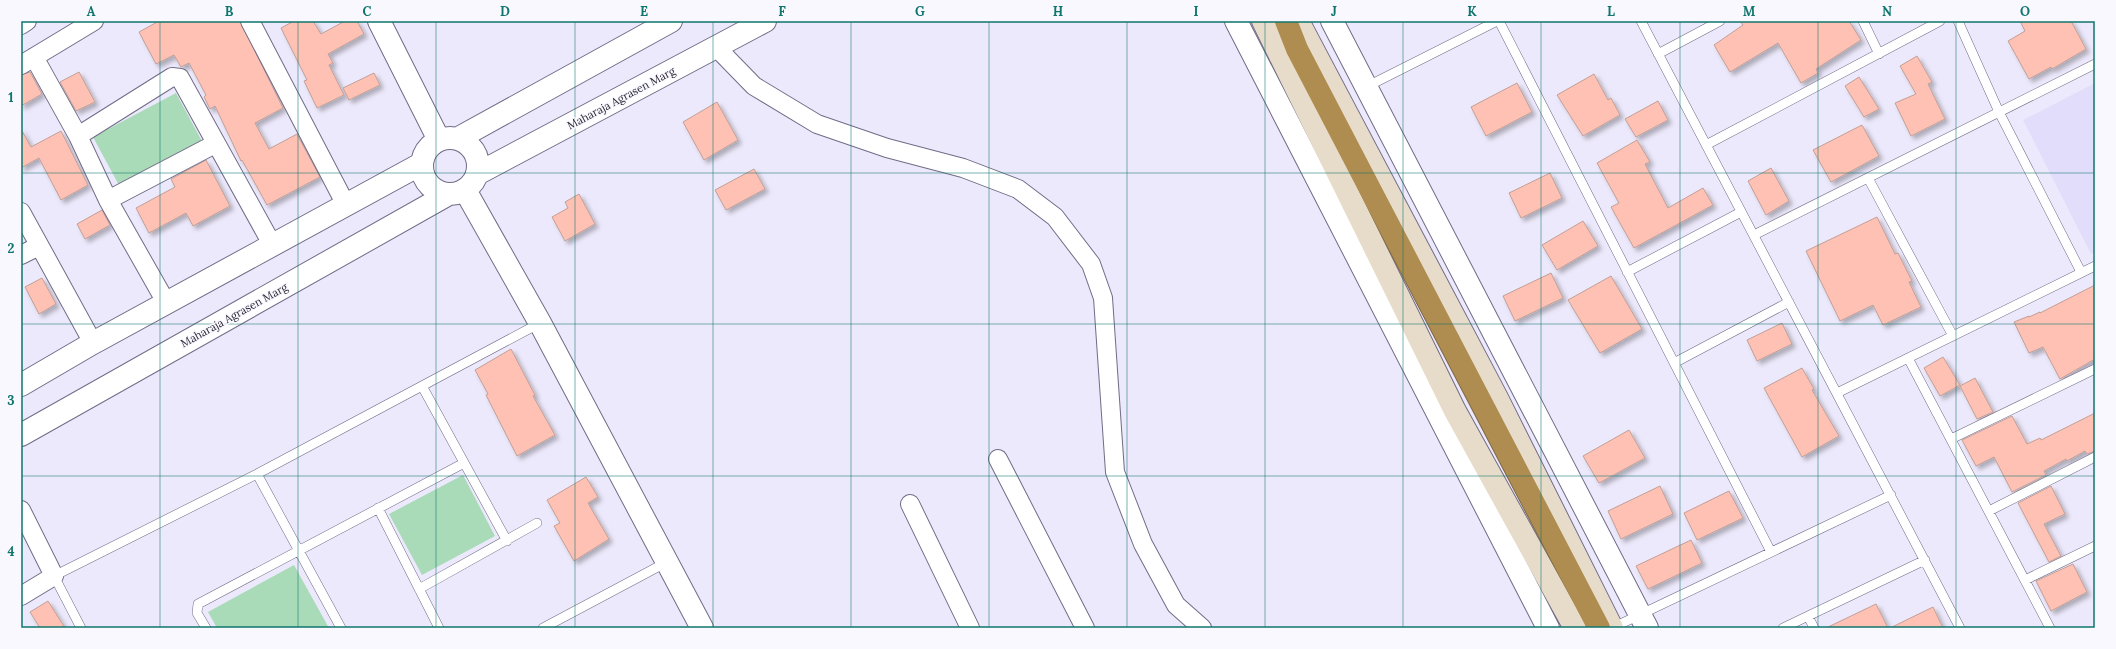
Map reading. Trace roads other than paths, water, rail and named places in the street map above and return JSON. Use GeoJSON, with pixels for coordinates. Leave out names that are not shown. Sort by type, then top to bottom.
{"type":"FeatureCollection","features":[{"type":"Feature","properties":{"kind":"highway"},"geometry":{"type":"LineString","coordinates":[[1286,21],[1297,49],[1599,628]]}},
{"type":"Feature","properties":{"kind":"main road"},"geometry":{"type":"LineString","coordinates":[[1263,21],[1455,412],[1575,628]]}},
{"type":"Feature","properties":{"kind":"main road"},"geometry":{"type":"LineString","coordinates":[[1298,21],[1498,398],[1612,628]]}},
{"type":"Feature","properties":{"kind":"street"},"geometry":{"type":"LineString","coordinates":[[21,25],[27,21]]}},
{"type":"Feature","properties":{"kind":"street"},"geometry":{"type":"LineString","coordinates":[[94,21],[28,61],[78,136],[108,200],[167,304]]}},
{"type":"Feature","properties":{"kind":"street"},"geometry":{"type":"LineString","coordinates":[[250,21],[346,205]]}},
{"type":"Feature","properties":{"kind":"street"},"geometry":{"type":"LineString","coordinates":[[379,21],[448,139],[472,148],[476,156],[478,164],[463,186],[438,192],[430,186],[424,178],[422,164],[425,151],[431,144],[448,139],[672,21]]}},
{"type":"Feature","properties":{"kind":"street","name":"Maharaja Agrasen Marg"},"geometry":{"type":"LineString","coordinates":[[21,434],[463,186],[765,21]]}},
{"type":"Feature","properties":{"kind":"street"},"geometry":{"type":"LineString","coordinates":[[1236,21],[1548,628]]}},
{"type":"Feature","properties":{"kind":"street"},"geometry":{"type":"LineString","coordinates":[[1332,21],[1643,621]]}},
{"type":"Feature","properties":{"kind":"street"},"geometry":{"type":"LineString","coordinates":[[717,48],[754,86],[817,124],[887,148],[962,168],[1018,189],[1055,217],[1091,264],[1102,298],[1114,472],[1143,544],[1176,605],[1201,628]]}},
{"type":"Feature","properties":{"kind":"street"},"geometry":{"type":"LineString","coordinates":[[78,136],[172,77],[176,76],[180,78],[215,144],[273,246]]}},
{"type":"Feature","properties":{"kind":"street"},"geometry":{"type":"LineString","coordinates":[[108,200],[215,144]]}},
{"type":"Feature","properties":{"kind":"street"},"geometry":{"type":"LineString","coordinates":[[21,385],[93,343],[422,164]]}},
{"type":"Feature","properties":{"kind":"street"},"geometry":{"type":"LineString","coordinates":[[463,186],[540,323],[702,628]]}},
{"type":"Feature","properties":{"kind":"street"},"geometry":{"type":"LineString","coordinates":[[21,212],[93,343]]}},
{"type":"Feature","properties":{"kind":"street"},"geometry":{"type":"LineString","coordinates":[[21,255],[39,246]]}},
{"type":"Feature","properties":{"kind":"street"},"geometry":{"type":"LineString","coordinates":[[998,460],[1085,628]]}},
{"type":"Feature","properties":{"kind":"street"},"geometry":{"type":"LineString","coordinates":[[910,504],[970,628]]}},
{"type":"Feature","properties":{"kind":"street"},"geometry":{"type":"LineString","coordinates":[[21,510],[54,576],[21,596]]}},
{"type":"Feature","properties":{"kind":"lane"},"geometry":{"type":"LineString","coordinates":[[1366,87],[1498,21],[1771,552]]}},
{"type":"Feature","properties":{"kind":"lane"},"geometry":{"type":"LineString","coordinates":[[1641,21],[1960,628]]}},
{"type":"Feature","properties":{"kind":"lane"},"geometry":{"type":"LineString","coordinates":[[1658,54],[1720,21]]}},
{"type":"Feature","properties":{"kind":"lane"},"geometry":{"type":"LineString","coordinates":[[1863,21],[1879,54]]}},
{"type":"Feature","properties":{"kind":"lane"},"geometry":{"type":"LineString","coordinates":[[1706,145],[1940,21]]}},
{"type":"Feature","properties":{"kind":"lane"},"geometry":{"type":"LineString","coordinates":[[1958,21],[1999,112],[2081,272]]}},
{"type":"Feature","properties":{"kind":"lane"},"geometry":{"type":"LineString","coordinates":[[1754,235],[2095,64]]}},
{"type":"Feature","properties":{"kind":"lane"},"geometry":{"type":"LineString","coordinates":[[1868,178],[1953,336]]}},
{"type":"Feature","properties":{"kind":"lane"},"geometry":{"type":"LineString","coordinates":[[1627,272],[1742,212]]}},
{"type":"Feature","properties":{"kind":"lane"},"geometry":{"type":"LineString","coordinates":[[1837,393],[2095,266]]}},
{"type":"Feature","properties":{"kind":"lane"},"geometry":{"type":"LineString","coordinates":[[1674,363],[1789,302]]}},
{"type":"Feature","properties":{"kind":"lane"},"geometry":{"type":"LineString","coordinates":[[81,628],[54,576],[257,474],[540,323]]}},
{"type":"Feature","properties":{"kind":"lane"},"geometry":{"type":"LineString","coordinates":[[1908,358],[2050,628]]}},
{"type":"Feature","properties":{"kind":"lane"},"geometry":{"type":"LineString","coordinates":[[1951,439],[2095,369]]}},
{"type":"Feature","properties":{"kind":"lane"},"geometry":{"type":"LineString","coordinates":[[422,386],[507,540]]}},
{"type":"Feature","properties":{"kind":"lane"},"geometry":{"type":"LineString","coordinates":[[1989,511],[2095,457]]}},
{"type":"Feature","properties":{"kind":"lane"},"geometry":{"type":"LineString","coordinates":[[206,628],[197,613],[198,604],[464,463]]}},
{"type":"Feature","properties":{"kind":"lane"},"geometry":{"type":"LineString","coordinates":[[257,474],[342,628]]}},
{"type":"Feature","properties":{"kind":"lane"},"geometry":{"type":"LineString","coordinates":[[1612,628],[1643,621],[1771,552],[1891,495]]}},
{"type":"Feature","properties":{"kind":"lane"},"geometry":{"type":"LineString","coordinates":[[378,508],[439,628]]}},
{"type":"Feature","properties":{"kind":"lane"},"geometry":{"type":"LineString","coordinates":[[420,589],[537,523]]}},
{"type":"Feature","properties":{"kind":"lane"},"geometry":{"type":"LineString","coordinates":[[2025,580],[2095,546]]}},
{"type":"Feature","properties":{"kind":"lane"},"geometry":{"type":"LineString","coordinates":[[1783,628],[1925,560]]}},
{"type":"Feature","properties":{"kind":"lane"},"geometry":{"type":"LineString","coordinates":[[544,628],[555,625],[667,562]]}},
{"type":"Feature","properties":{"kind":"lane"},"geometry":{"type":"LineString","coordinates":[[1808,616],[1814,628]]}}]}
